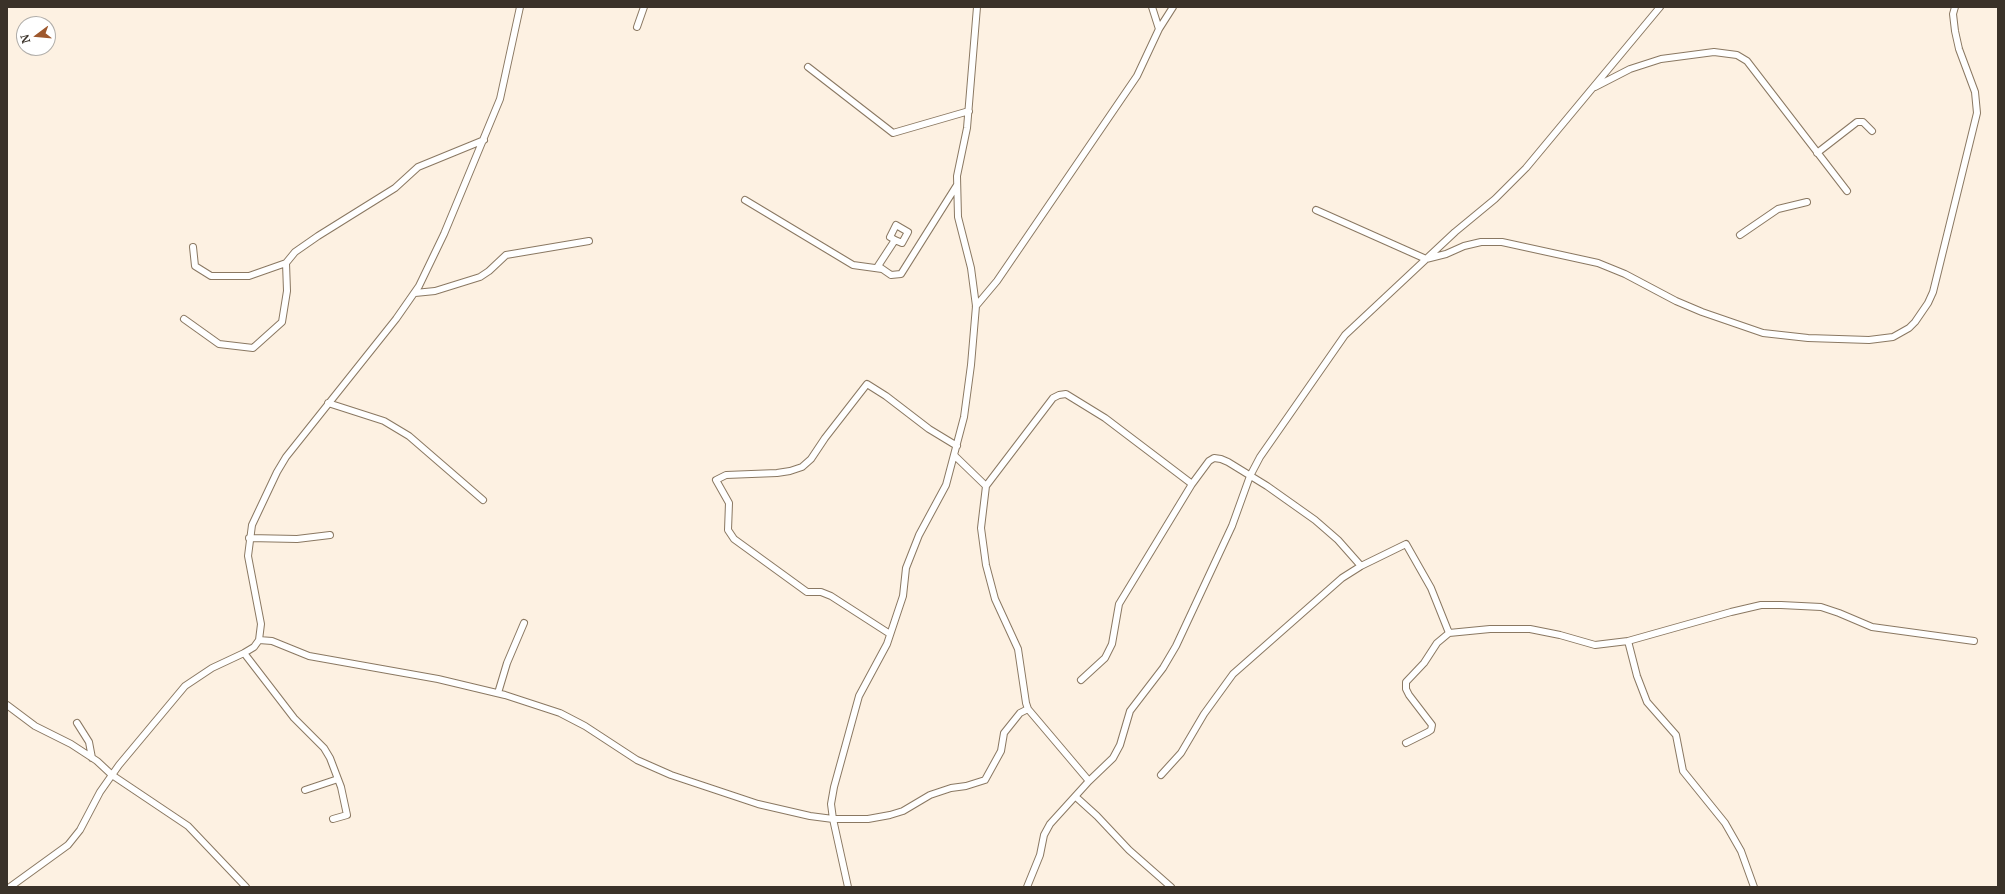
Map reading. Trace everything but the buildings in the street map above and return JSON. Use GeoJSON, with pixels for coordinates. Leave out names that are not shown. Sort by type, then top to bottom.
{"type":"FeatureCollection","features":[{"type":"Feature","properties":{"kind":"street"},"geometry":{"type":"LineString","coordinates":[[10,887],[68,845],[80,830],[100,792],[112,775],[185,686],[212,668],[244,654],[254,647],[259,640],[261,624],[249,566],[249,538],[254,520],[277,472],[286,457],[415,293],[444,234],[500,99],[520,7]]}},
{"type":"Feature","properties":{"kind":"street"},"geometry":{"type":"LineString","coordinates":[[637,27],[644,7]]}},
{"type":"Feature","properties":{"kind":"street"},"geometry":{"type":"LineString","coordinates":[[848,887],[833,819],[831,804],[834,787],[859,696],[890,634],[903,596],[906,568],[919,535],[946,486],[964,417],[972,365],[976,306],[971,268],[958,217],[957,176],[969,111],[977,7]]}},
{"type":"Feature","properties":{"kind":"street"},"geometry":{"type":"LineString","coordinates":[[1152,7],[1159,29]]}},
{"type":"Feature","properties":{"kind":"street"},"geometry":{"type":"LineString","coordinates":[[976,306],[996,281],[1137,76],[1159,29],[1173,7]]}},
{"type":"Feature","properties":{"kind":"street"},"geometry":{"type":"LineString","coordinates":[[1027,887],[1040,855],[1044,835],[1050,824],[1089,781],[1113,758],[1120,745],[1130,711],[1163,668],[1176,646],[1232,526],[1250,476],[1260,457],[1345,335],[1426,259],[1495,199],[1526,168],[1660,7]]}},
{"type":"Feature","properties":{"kind":"street"},"geometry":{"type":"LineString","coordinates":[[1316,210],[1426,259],[1481,242],[1502,242],[1598,263],[1626,274],[1676,301],[1702,312],[1763,333],[1808,338],[1869,340],[1893,337],[1909,328],[1921,315],[1933,292],[1977,113],[1975,92],[1957,37],[1953,14],[1955,7]]}},
{"type":"Feature","properties":{"kind":"street"},"geometry":{"type":"LineString","coordinates":[[1592,88],[1630,69],[1661,59],[1714,52],[1737,55],[1747,61],[1847,191]]}},
{"type":"Feature","properties":{"kind":"street"},"geometry":{"type":"LineString","coordinates":[[808,67],[893,133],[969,111]]}},
{"type":"Feature","properties":{"kind":"street"},"geometry":{"type":"LineString","coordinates":[[1817,153],[1857,122],[1863,122],[1872,131]]}},
{"type":"Feature","properties":{"kind":"street"},"geometry":{"type":"LineString","coordinates":[[193,247],[195,266],[211,276],[249,276],[286,263],[295,252],[395,188],[418,167],[484,140]]}},
{"type":"Feature","properties":{"kind":"street"},"geometry":{"type":"LineString","coordinates":[[896,240],[878,266],[891,275],[901,274],[957,185]]}},
{"type":"Feature","properties":{"kind":"street"},"geometry":{"type":"LineString","coordinates":[[745,200],[853,266],[883,269]]}},
{"type":"Feature","properties":{"kind":"street"},"geometry":{"type":"LineString","coordinates":[[1740,235],[1778,209],[1807,202]]}},
{"type":"Feature","properties":{"kind":"street"},"geometry":{"type":"LineString","coordinates":[[415,293],[435,291],[480,277],[489,271],[506,255],[589,241]]}},
{"type":"Feature","properties":{"kind":"street"},"geometry":{"type":"LineString","coordinates":[[184,319],[219,344],[253,348],[282,322],[287,291],[286,263]]}},
{"type":"Feature","properties":{"kind":"street"},"geometry":{"type":"LineString","coordinates":[[890,634],[859,612],[848,608],[831,596],[821,592],[807,592],[734,539],[728,530],[729,503],[716,480],[726,475],[790,471],[802,466],[811,459],[824,438],[866,384],[886,396],[929,429],[957,446]]}},
{"type":"Feature","properties":{"kind":"street"},"geometry":{"type":"LineString","coordinates":[[1089,781],[1028,709],[1023,692],[1018,649],[995,599],[986,565],[981,528],[986,486],[1053,398],[1063,393],[1079,401],[1105,418],[1192,484]]}},
{"type":"Feature","properties":{"kind":"street"},"geometry":{"type":"LineString","coordinates":[[328,402],[384,421],[409,436],[483,500]]}},
{"type":"Feature","properties":{"kind":"street"},"geometry":{"type":"LineString","coordinates":[[955,456],[986,486]]}},
{"type":"Feature","properties":{"kind":"street"},"geometry":{"type":"LineString","coordinates":[[1081,680],[1105,658],[1112,644],[1119,604],[1192,484],[1209,461],[1214,458],[1228,462],[1267,486],[1315,520],[1338,540],[1361,566]]}},
{"type":"Feature","properties":{"kind":"street"},"geometry":{"type":"LineString","coordinates":[[249,538],[298,539],[330,535]]}},
{"type":"Feature","properties":{"kind":"street"},"geometry":{"type":"LineString","coordinates":[[1161,775],[1181,753],[1204,714],[1233,674],[1286,629],[1320,596],[1361,566],[1406,544],[1431,588],[1449,633]]}},
{"type":"Feature","properties":{"kind":"street"},"geometry":{"type":"LineString","coordinates":[[1406,743],[1432,730],[1432,725],[1406,690],[1406,682],[1424,663],[1436,643],[1449,633],[1490,629],[1530,629],[1560,635],[1594,645],[1628,642],[1731,612],[1761,605],[1781,605],[1821,607],[1872,627],[1974,641]]}},
{"type":"Feature","properties":{"kind":"street"},"geometry":{"type":"LineString","coordinates":[[498,693],[507,663],[524,622]]}},
{"type":"Feature","properties":{"kind":"street"},"geometry":{"type":"LineString","coordinates":[[259,640],[272,641],[309,656],[438,678],[498,693],[560,713],[585,726],[638,760],[671,776],[758,804],[810,816],[833,819],[852,820],[885,816],[903,811],[930,795],[951,788],[966,786],[985,780],[1001,751],[1004,733],[1020,713],[1028,709]]}},
{"type":"Feature","properties":{"kind":"street"},"geometry":{"type":"LineString","coordinates":[[1628,642],[1642,691],[1647,702],[1676,735],[1683,771],[1725,823],[1741,851],[1754,887]]}},
{"type":"Feature","properties":{"kind":"street"},"geometry":{"type":"LineString","coordinates":[[244,654],[294,718],[324,748],[330,758],[347,808],[347,815],[333,819]]}},
{"type":"Feature","properties":{"kind":"street"},"geometry":{"type":"LineString","coordinates":[[7,705],[35,726],[71,744],[92,758],[112,775],[188,826],[246,887]]}},
{"type":"Feature","properties":{"kind":"street"},"geometry":{"type":"LineString","coordinates":[[77,723],[89,742],[92,758]]}},
{"type":"Feature","properties":{"kind":"street"},"geometry":{"type":"LineString","coordinates":[[305,790],[338,779]]}},
{"type":"Feature","properties":{"kind":"street"},"geometry":{"type":"LineString","coordinates":[[1076,797],[1097,816],[1128,850],[1171,887]]}}]}
